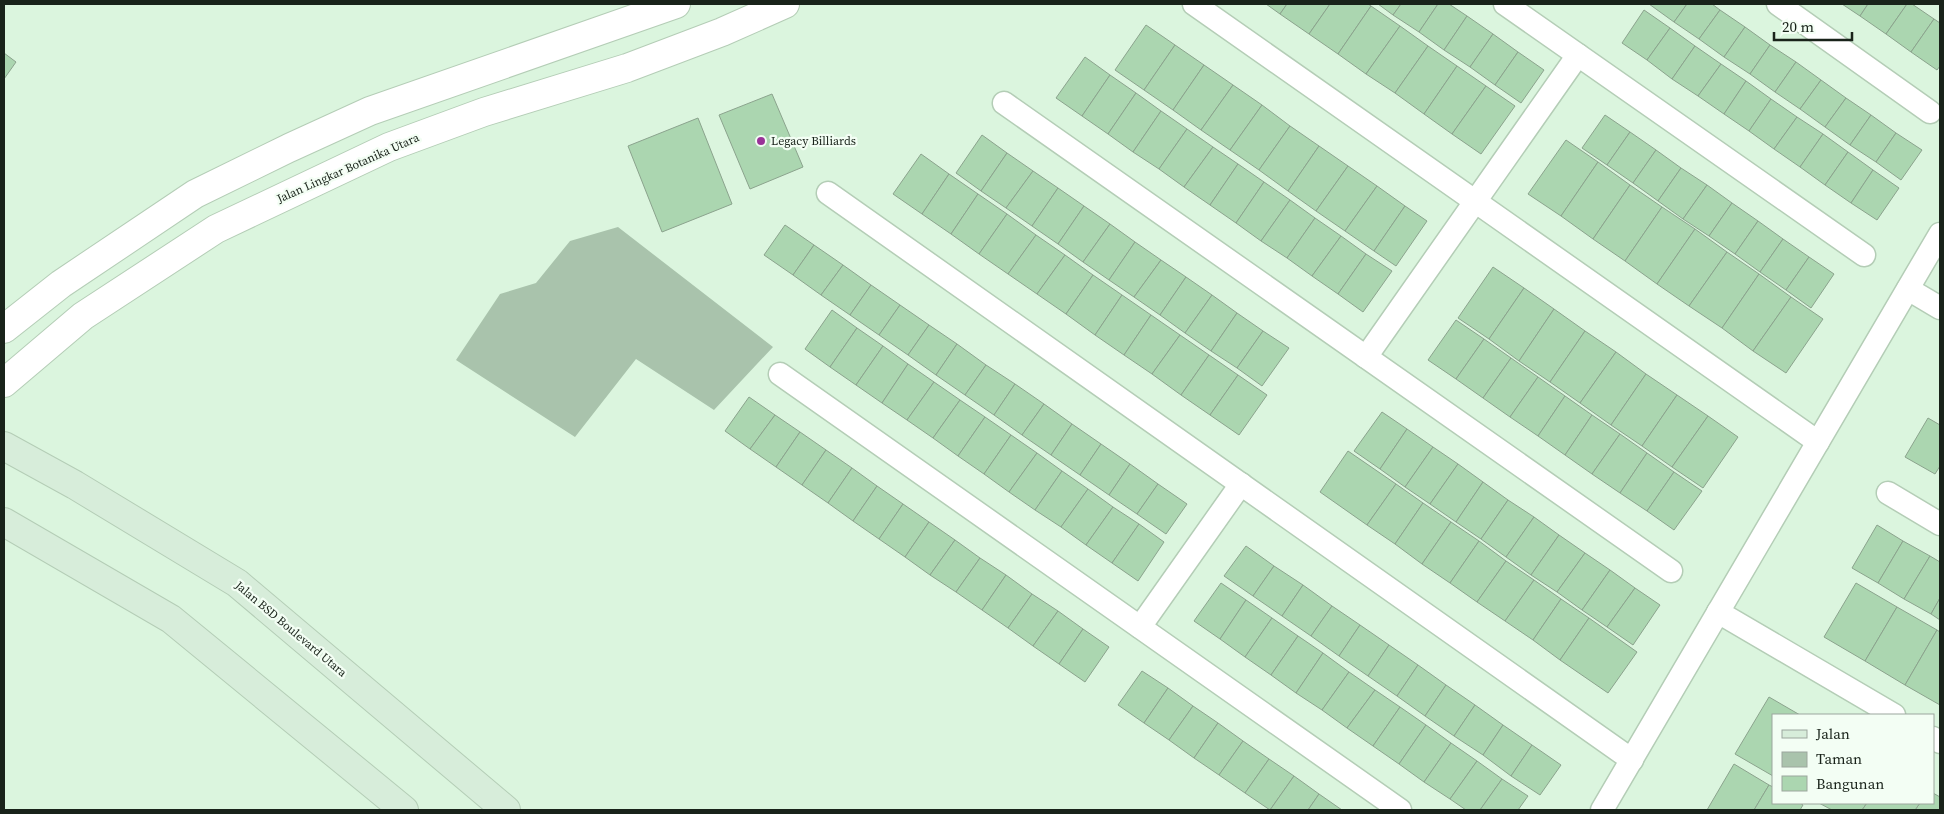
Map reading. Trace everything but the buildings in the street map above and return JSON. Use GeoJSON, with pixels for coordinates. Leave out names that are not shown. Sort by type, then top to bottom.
{"type":"FeatureCollection","features":[{"type":"Feature","properties":{"kind":"main road","name":"Jalan BSD Boulevard Utara"},"geometry":{"type":"LineString","coordinates":[[4,446],[75,484],[237,583],[506,810]]}},
{"type":"Feature","properties":{"kind":"main road"},"geometry":{"type":"LineString","coordinates":[[4,522],[171,619],[404,810]]}},
{"type":"Feature","properties":{"kind":"street"},"geometry":{"type":"LineString","coordinates":[[4,328],[61,284],[195,194],[289,148],[370,111],[676,4]]}},
{"type":"Feature","properties":{"kind":"street","name":"Jalan Lingkar Botanika Utara"},"geometry":{"type":"LineString","coordinates":[[4,382],[83,316],[216,229],[389,147],[484,112],[627,68],[722,32],[785,4]]}},
{"type":"Feature","properties":{"kind":"street"},"geometry":{"type":"LineString","coordinates":[[1194,4],[1818,442]]}},
{"type":"Feature","properties":{"kind":"street"},"geometry":{"type":"LineString","coordinates":[[1505,4],[1864,255]]}},
{"type":"Feature","properties":{"kind":"street"},"geometry":{"type":"LineString","coordinates":[[1778,4],[1930,112]]}},
{"type":"Feature","properties":{"kind":"street"},"geometry":{"type":"LineString","coordinates":[[1366,358],[1578,55]]}},
{"type":"Feature","properties":{"kind":"street"},"geometry":{"type":"LineString","coordinates":[[1004,103],[1671,571]]}},
{"type":"Feature","properties":{"kind":"street"},"geometry":{"type":"LineString","coordinates":[[828,193],[1632,760]]}},
{"type":"Feature","properties":{"kind":"street"},"geometry":{"type":"LineString","coordinates":[[1602,810],[1940,234]]}},
{"type":"Feature","properties":{"kind":"street"},"geometry":{"type":"LineString","coordinates":[[1908,289],[1940,308]]}},
{"type":"Feature","properties":{"kind":"street"},"geometry":{"type":"LineString","coordinates":[[780,374],[1400,810]]}},
{"type":"Feature","properties":{"kind":"street"},"geometry":{"type":"LineString","coordinates":[[1140,627],[1241,484]]}},
{"type":"Feature","properties":{"kind":"street"},"geometry":{"type":"LineString","coordinates":[[1888,493],[1940,524]]}},
{"type":"Feature","properties":{"kind":"street"},"geometry":{"type":"LineString","coordinates":[[1718,612],[1892,714]]}},
{"type":"Feature","properties":{"kind":"green space"},"geometry":{"type":"Polygon","coordinates":[[[618,227],[773,347],[714,410],[636,359],[575,437],[456,360],[500,294],[536,283],[570,241],[618,227]]]}},
{"type":"Feature","properties":{"kind":"place","name":"Legacy Billiards"},"geometry":{"type":"Point","coordinates":[761,141]}}]}
